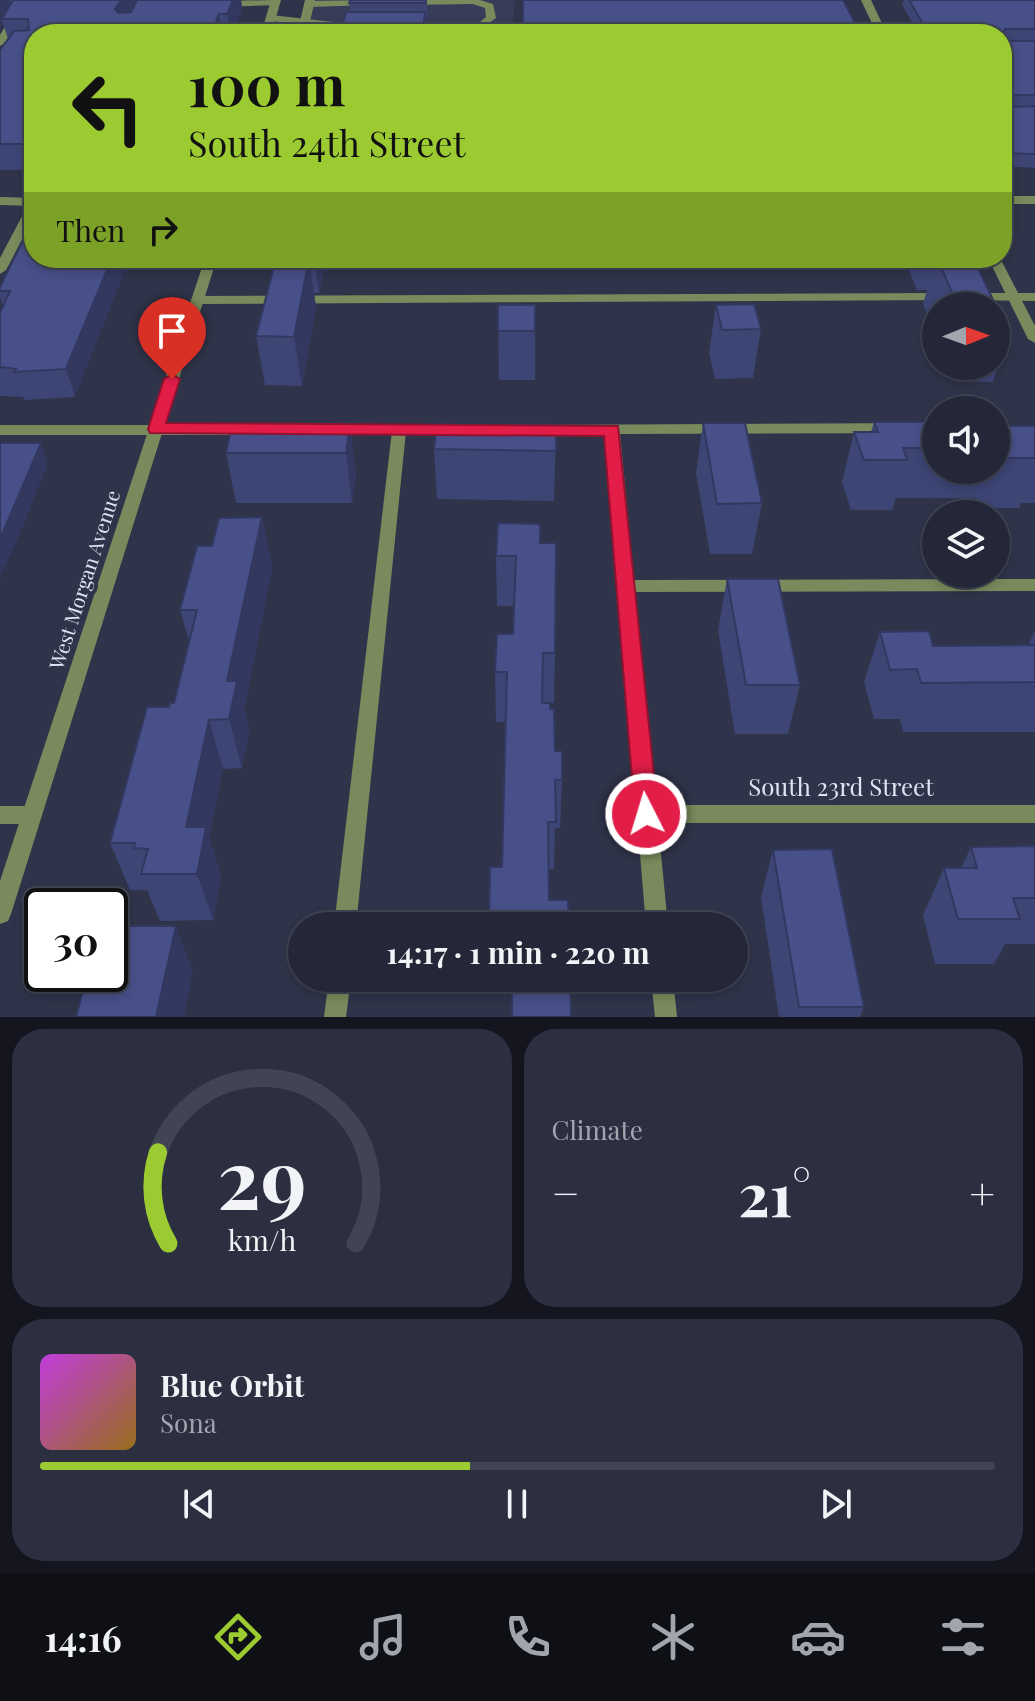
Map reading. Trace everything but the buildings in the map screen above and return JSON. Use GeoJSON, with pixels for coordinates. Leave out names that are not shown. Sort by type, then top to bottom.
{"type":"FeatureCollection","features":[{"type":"Feature","properties":{"kind":"street"},"geometry":{"type":"LineString","coordinates":[[866,0],[877,24]]}},
{"type":"Feature","properties":{"kind":"street"},"geometry":{"type":"LineString","coordinates":[[0,1],[24,1],[4,47]]}},
{"type":"Feature","properties":{"kind":"street"},"geometry":{"type":"LineString","coordinates":[[401,2],[474,1],[490,6],[491,18],[483,24]]}},
{"type":"Feature","properties":{"kind":"street"},"geometry":{"type":"LineString","coordinates":[[214,4],[276,2],[269,24]]}},
{"type":"Feature","properties":{"kind":"street"},"geometry":{"type":"LineString","coordinates":[[305,22],[310,2],[387,3]]}},
{"type":"Feature","properties":{"kind":"street"},"geometry":{"type":"LineString","coordinates":[[271,18],[354,24]]}},
{"type":"Feature","properties":{"kind":"street"},"geometry":{"type":"LineString","coordinates":[[1012,200],[1035,200]]}},
{"type":"Feature","properties":{"kind":"street"},"geometry":{"type":"LineString","coordinates":[[0,201],[24,202]]}},
{"type":"Feature","properties":{"kind":"street"},"geometry":{"type":"LineString","coordinates":[[0,270],[24,223]]}},
{"type":"Feature","properties":{"kind":"street","name":"West Morgan Avenue"},"geometry":{"type":"LineString","coordinates":[[0,914],[208,268]]}},
{"type":"Feature","properties":{"kind":"street"},"geometry":{"type":"LineString","coordinates":[[999,268],[1035,339]]}},
{"type":"Feature","properties":{"kind":"street"},"geometry":{"type":"LineString","coordinates":[[197,300],[1035,297]]}},
{"type":"Feature","properties":{"kind":"street"},"geometry":{"type":"LineString","coordinates":[[523,430],[922,428]]}},
{"type":"Feature","properties":{"kind":"street"},"geometry":{"type":"LineString","coordinates":[[0,430],[259,430]]}},
{"type":"Feature","properties":{"kind":"street"},"geometry":{"type":"LineString","coordinates":[[321,430],[476,431]]}},
{"type":"Feature","properties":{"kind":"street"},"geometry":{"type":"LineString","coordinates":[[612,430],[656,912]]}},
{"type":"Feature","properties":{"kind":"street"},"geometry":{"type":"LineString","coordinates":[[347,912],[399,431]]}},
{"type":"Feature","properties":{"kind":"street"},"geometry":{"type":"LineString","coordinates":[[625,586],[1035,585]]}},
{"type":"Feature","properties":{"kind":"street","name":"South 23rd Street"},"geometry":{"type":"LineString","coordinates":[[646,814],[1035,814]]}},
{"type":"Feature","properties":{"kind":"street"},"geometry":{"type":"LineString","coordinates":[[0,815],[32,815]]}},
{"type":"Feature","properties":{"kind":"street"},"geometry":{"type":"LineString","coordinates":[[335,1017],[338,992]]}},
{"type":"Feature","properties":{"kind":"street"},"geometry":{"type":"LineString","coordinates":[[663,992],[666,1017]]}},
{"type":"Feature","properties":{"kind":"shaded area"},"geometry":{"type":"Polygon","coordinates":[[[310,0],[515,0],[513,24],[304,24],[310,0]]]}},
{"type":"Feature","properties":{"kind":"route"},"geometry":{"type":"LineString","coordinates":[[172,379],[156,429],[612,430],[646,814]]}}]}
